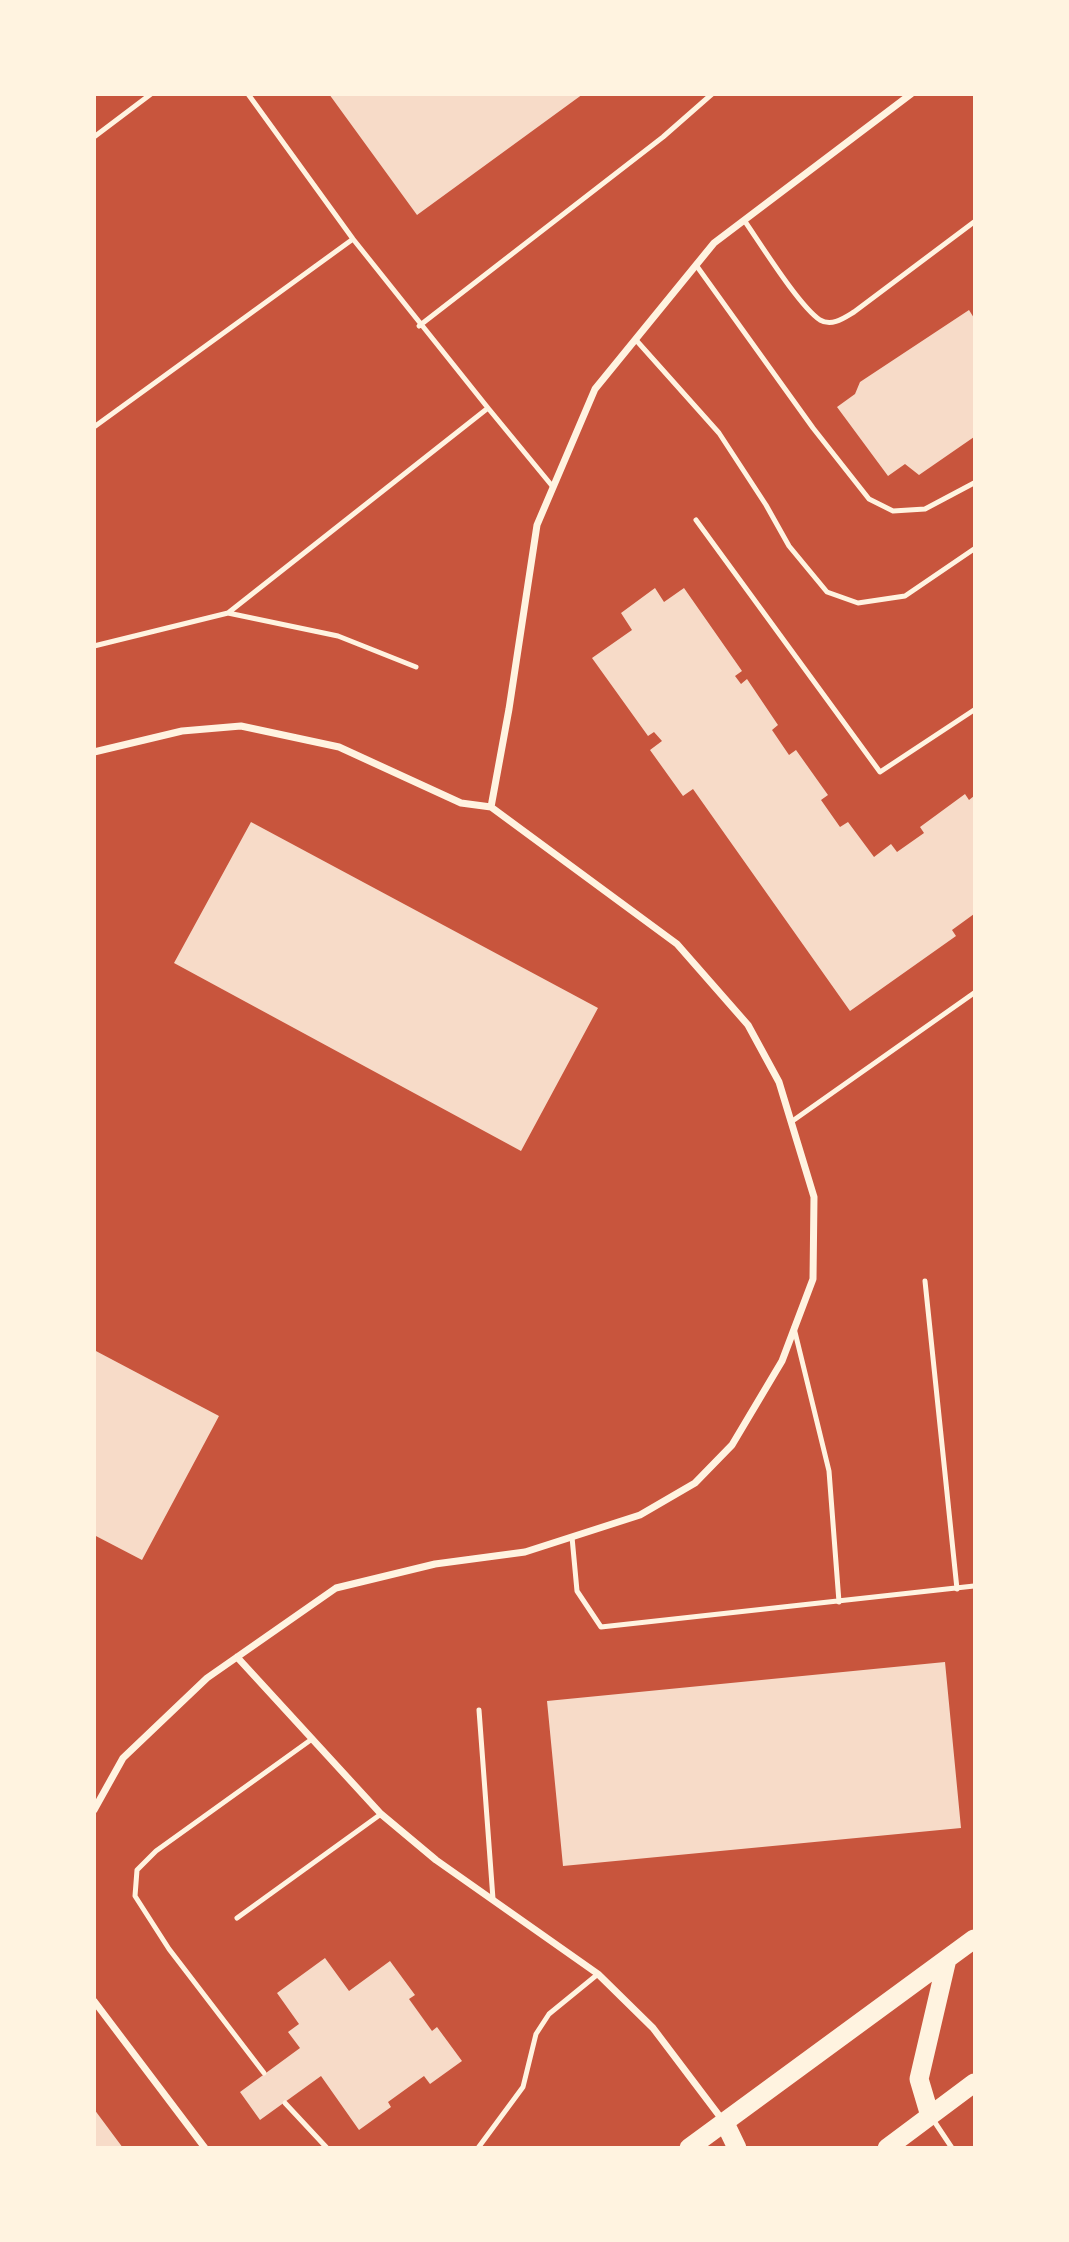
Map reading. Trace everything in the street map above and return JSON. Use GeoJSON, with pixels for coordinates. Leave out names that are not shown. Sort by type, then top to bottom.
{"type":"FeatureCollection","features":[{"type":"Feature","properties":{"kind":"highway"},"geometry":{"type":"LineString","coordinates":[[690,2147],[975,1939]]}},
{"type":"Feature","properties":{"kind":"highway"},"geometry":{"type":"LineString","coordinates":[[930,2116],[919,2079],[947,1959]]}},
{"type":"Feature","properties":{"kind":"highway"},"geometry":{"type":"LineString","coordinates":[[887,2147],[975,2083]]}},
{"type":"Feature","properties":{"kind":"highway"},"geometry":{"type":"LineString","coordinates":[[725,2123],[737,2147]]}},
{"type":"Feature","properties":{"kind":"street"},"geometry":{"type":"LineString","coordinates":[[491,807],[537,526],[596,389],[714,243],[912,94]]}},
{"type":"Feature","properties":{"kind":"street"},"geometry":{"type":"LineString","coordinates":[[94,752],[181,731],[241,726],[339,747],[461,803],[491,807],[677,944],[748,1025],[779,1082],[814,1197],[813,1279],[782,1361],[732,1445],[695,1483],[640,1515],[525,1552],[435,1564],[336,1588],[207,1678],[123,1758],[94,1810]]}},
{"type":"Feature","properties":{"kind":"street"},"geometry":{"type":"LineString","coordinates":[[237,1657],[381,1814],[436,1860],[598,1974],[653,2028],[725,2123]]}},
{"type":"Feature","properties":{"kind":"street"},"geometry":{"type":"LineString","coordinates":[[94,2001],[205,2147]]}},
{"type":"Feature","properties":{"kind":"lane"},"geometry":{"type":"LineString","coordinates":[[94,137],[151,94]]}},
{"type":"Feature","properties":{"kind":"lane"},"geometry":{"type":"LineString","coordinates":[[248,94],[419,326],[553,487]]}},
{"type":"Feature","properties":{"kind":"lane"},"geometry":{"type":"LineString","coordinates":[[419,326],[663,137],[712,94]]}},
{"type":"Feature","properties":{"kind":"lane"},"geometry":{"type":"LineString","coordinates":[[744,220],[794,290],[821,320],[835,323],[975,222]]}},
{"type":"Feature","properties":{"kind":"lane"},"geometry":{"type":"LineString","coordinates":[[94,427],[353,239]]}},
{"type":"Feature","properties":{"kind":"lane"},"geometry":{"type":"LineString","coordinates":[[696,265],[813,428],[869,499],[893,511],[925,509],[975,483]]}},
{"type":"Feature","properties":{"kind":"lane"},"geometry":{"type":"LineString","coordinates":[[636,340],[719,433],[789,546],[827,592],[858,603],[905,596],[975,549]]}},
{"type":"Feature","properties":{"kind":"lane"},"geometry":{"type":"LineString","coordinates":[[94,646],[228,613],[488,408]]}},
{"type":"Feature","properties":{"kind":"lane"},"geometry":{"type":"LineString","coordinates":[[696,520],[880,772],[975,710]]}},
{"type":"Feature","properties":{"kind":"lane"},"geometry":{"type":"LineString","coordinates":[[228,613],[338,636],[416,667]]}},
{"type":"Feature","properties":{"kind":"lane"},"geometry":{"type":"LineString","coordinates":[[791,1122],[975,993]]}},
{"type":"Feature","properties":{"kind":"lane"},"geometry":{"type":"LineString","coordinates":[[925,1281],[957,1589]]}},
{"type":"Feature","properties":{"kind":"lane"},"geometry":{"type":"LineString","coordinates":[[794,1328],[829,1471],[839,1602]]}},
{"type":"Feature","properties":{"kind":"lane"},"geometry":{"type":"LineString","coordinates":[[572,1537],[577,1591],[601,1628],[975,1587]]}},
{"type":"Feature","properties":{"kind":"lane"},"geometry":{"type":"LineString","coordinates":[[479,1710],[493,1899]]}},
{"type":"Feature","properties":{"kind":"lane"},"geometry":{"type":"LineString","coordinates":[[264,2073],[169,1949],[135,1896],[137,1870],[156,1851],[312,1739]]}},
{"type":"Feature","properties":{"kind":"lane"},"geometry":{"type":"LineString","coordinates":[[237,1918],[381,1814]]}},
{"type":"Feature","properties":{"kind":"lane"},"geometry":{"type":"LineString","coordinates":[[478,2147],[523,2087],[536,2034],[550,2014],[598,1974]]}},
{"type":"Feature","properties":{"kind":"lane"},"geometry":{"type":"LineString","coordinates":[[285,2103],[327,2147]]}},
{"type":"Feature","properties":{"kind":"lane"},"geometry":{"type":"LineString","coordinates":[[930,2116],[952,2147]]}},
{"type":"Feature","properties":{"kind":"building"},"geometry":{"type":"Polygon","coordinates":[[[329,94],[583,94],[417,215],[329,94]]]}},
{"type":"Feature","properties":{"kind":"building"},"geometry":{"type":"Polygon","coordinates":[[[969,310],[974,318],[974,437],[919,475],[905,464],[888,476],[837,407],[855,394],[860,382],[969,310]]]}},
{"type":"Feature","properties":{"kind":"building"},"geometry":{"type":"Polygon","coordinates":[[[655,588],[664,602],[684,588],[742,671],[735,676],[741,684],[747,679],[778,725],[772,730],[789,755],[796,750],[828,795],[821,800],[840,827],[848,822],[874,857],[891,844],[897,852],[924,833],[920,827],[965,794],[969,800],[974,796],[974,914],[952,930],[956,936],[850,1011],[693,789],[683,796],[650,750],[662,741],[654,732],[648,736],[592,658],[632,630],[621,613],[655,588]]]}},
{"type":"Feature","properties":{"kind":"building"},"geometry":{"type":"Polygon","coordinates":[[[251,822],[598,1008],[521,1151],[174,963],[251,822]]]}},
{"type":"Feature","properties":{"kind":"building"},"geometry":{"type":"Polygon","coordinates":[[[94,1350],[219,1416],[142,1560],[94,1535],[94,1350]]]}},
{"type":"Feature","properties":{"kind":"building"},"geometry":{"type":"Polygon","coordinates":[[[945,1662],[961,1828],[563,1866],[547,1701],[945,1662]]]}},
{"type":"Feature","properties":{"kind":"building"},"geometry":{"type":"Polygon","coordinates":[[[325,1958],[349,1991],[390,1961],[415,1995],[409,1999],[432,2031],[437,2027],[462,2061],[430,2084],[424,2076],[388,2102],[391,2107],[359,2130],[321,2076],[260,2120],[240,2092],[300,2048],[288,2032],[299,2024],[277,1993],[325,1958]]]}},
{"type":"Feature","properties":{"kind":"building"},"geometry":{"type":"Polygon","coordinates":[[[94,2109],[123,2148],[94,2148],[94,2109]]]}}]}
